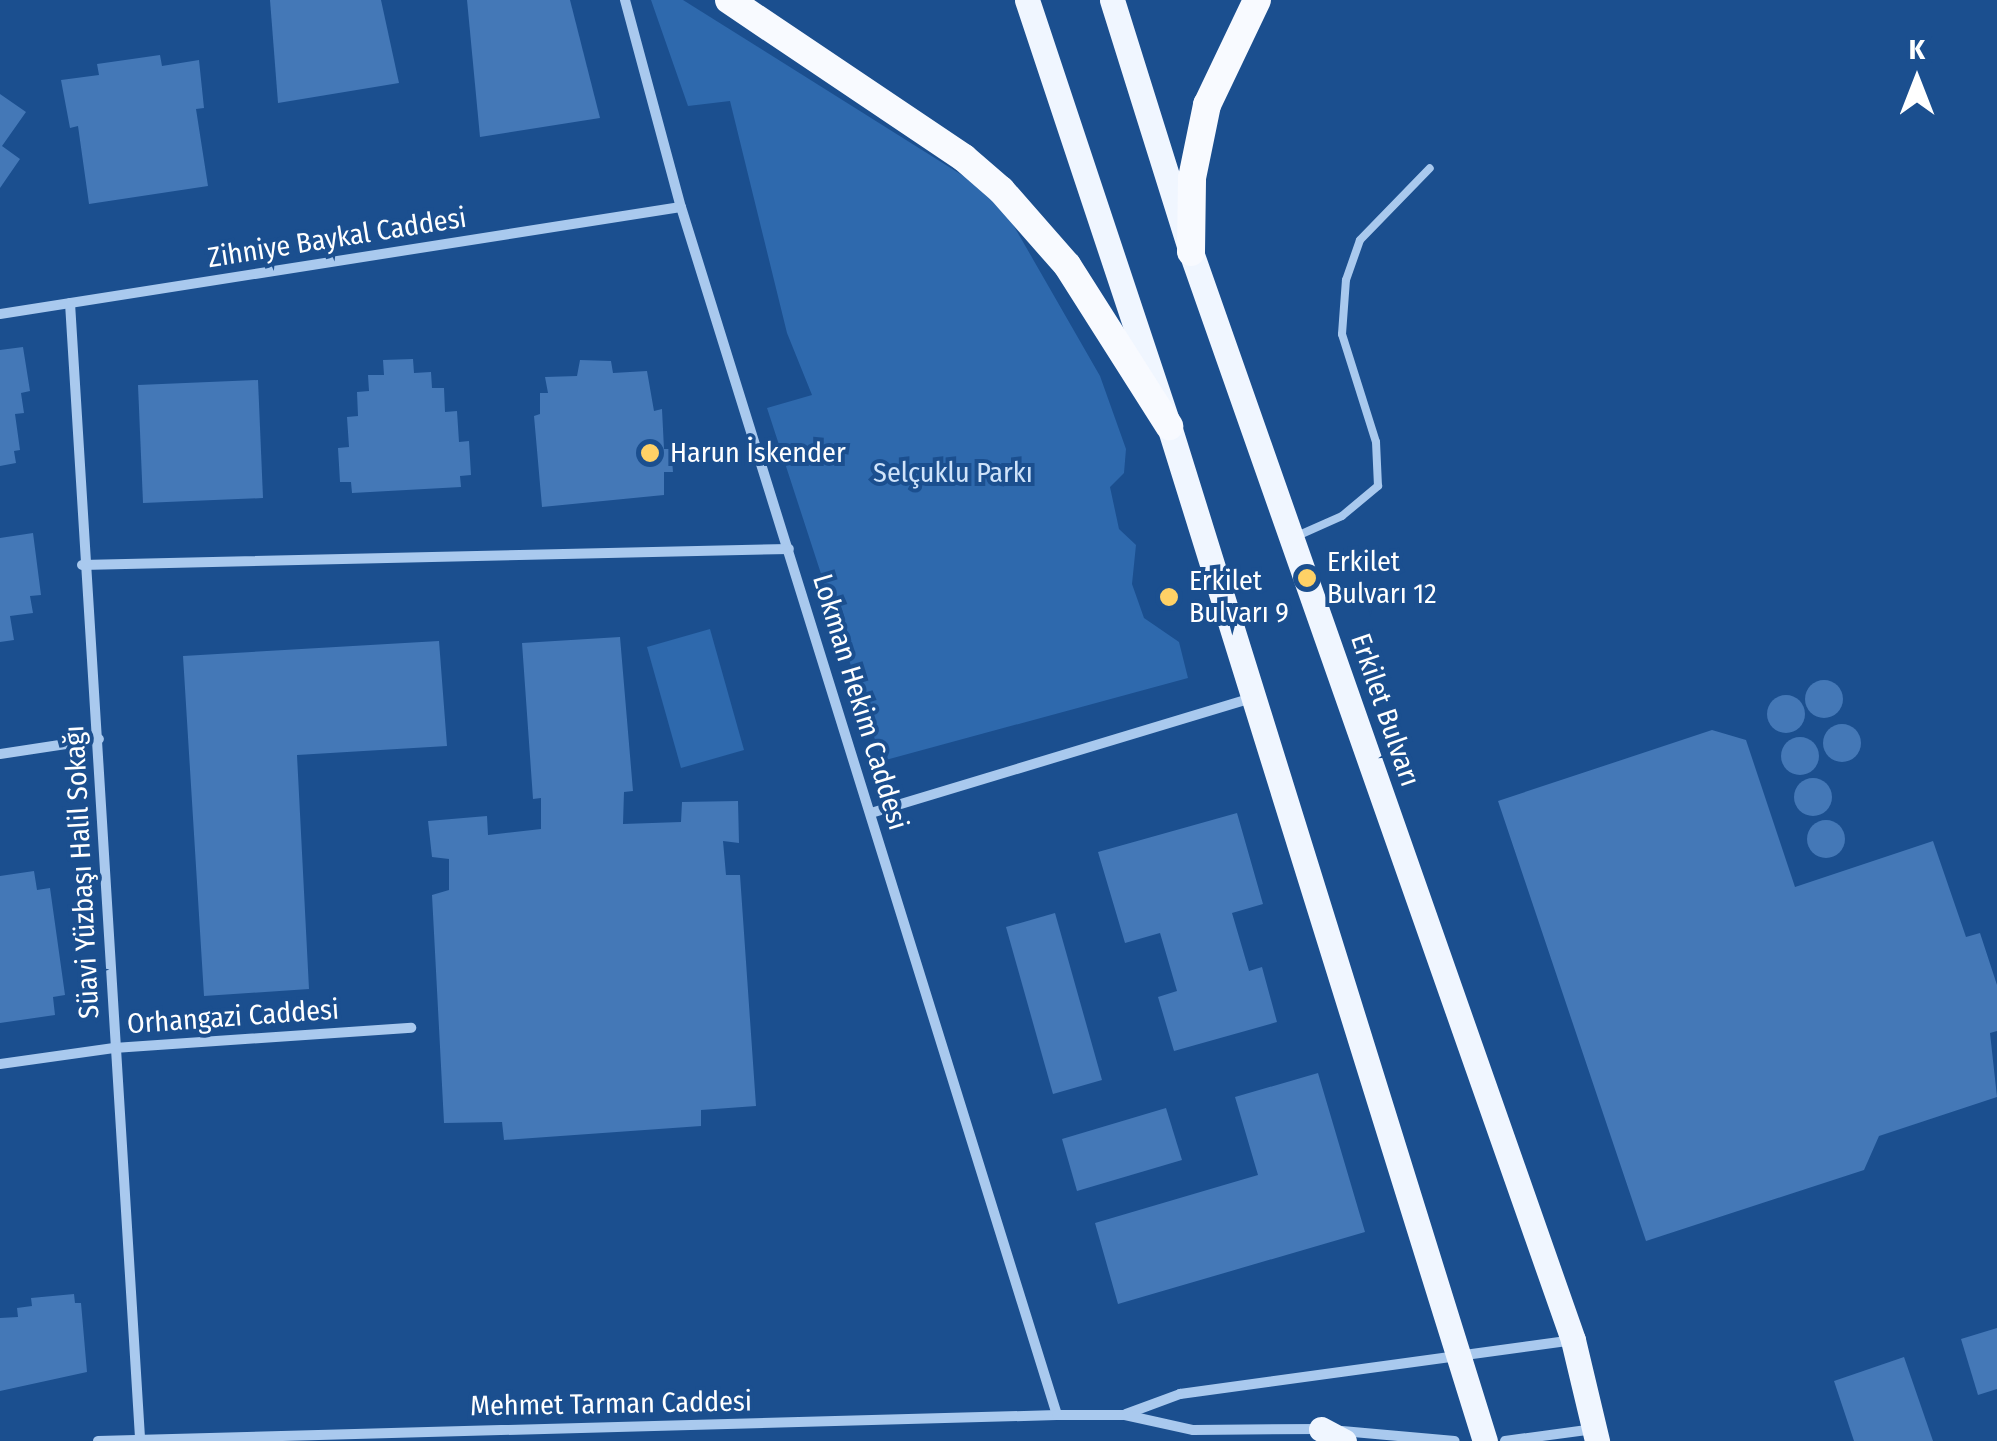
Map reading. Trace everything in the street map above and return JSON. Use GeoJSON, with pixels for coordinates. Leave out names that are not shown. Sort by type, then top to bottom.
{"type":"FeatureCollection","features":[{"type":"Feature","properties":{"kind":"highway"},"geometry":{"type":"LineString","coordinates":[[729,0],[964,158],[1001,190],[1067,265],[1169,426]]}},
{"type":"Feature","properties":{"kind":"highway"},"geometry":{"type":"LineString","coordinates":[[1192,252],[1192,178],[1207,106],[1257,0]]}},
{"type":"Feature","properties":{"kind":"main road"},"geometry":{"type":"LineString","coordinates":[[1027,0],[1169,426],[1485,1441]]}},
{"type":"Feature","properties":{"kind":"main road","name":"Erkilet Bulvarı"},"geometry":{"type":"LineString","coordinates":[[1112,0],[1192,252],[1573,1340],[1596,1435]]}},
{"type":"Feature","properties":{"kind":"street","name":"Lokman Hekim Caddesi"},"geometry":{"type":"LineString","coordinates":[[625,0],[680,207],[1057,1415]]}},
{"type":"Feature","properties":{"kind":"street","name":"Zihniye Baykal Caddesi"},"geometry":{"type":"LineString","coordinates":[[0,314],[680,207]]}},
{"type":"Feature","properties":{"kind":"street","name":"Süavi Yüzbaşı Halil Sokağı"},"geometry":{"type":"LineString","coordinates":[[70,304],[82,565],[99,739],[114,1048],[140,1438]]}},
{"type":"Feature","properties":{"kind":"street"},"geometry":{"type":"LineString","coordinates":[[82,565],[789,549]]}},
{"type":"Feature","properties":{"kind":"street"},"geometry":{"type":"LineString","coordinates":[[871,813],[1251,698]]}},
{"type":"Feature","properties":{"kind":"street"},"geometry":{"type":"LineString","coordinates":[[0,754],[99,739]]}},
{"type":"Feature","properties":{"kind":"street","name":"Orhangazi Caddesi"},"geometry":{"type":"LineString","coordinates":[[0,1064],[114,1048],[411,1028]]}},
{"type":"Feature","properties":{"kind":"street","name":"Mehmet Tarman Caddesi"},"geometry":{"type":"LineString","coordinates":[[1125,1415],[1180,1394],[1573,1340]]}},
{"type":"Feature","properties":{"kind":"street","name":"Mehmet Tarman Caddesi"},"geometry":{"type":"LineString","coordinates":[[98,1441],[1057,1415],[1125,1415],[1193,1430],[1455,1441]]}},
{"type":"Feature","properties":{"kind":"street"},"geometry":{"type":"LineString","coordinates":[[1506,1441],[1596,1435]]}},
{"type":"Feature","properties":{"kind":"lane"},"geometry":{"type":"LineString","coordinates":[[1292,538],[1342,516],[1378,486],[1376,442],[1342,334],[1346,280],[1360,240],[1430,168]]}},
{"type":"Feature","properties":{"kind":"green space","name":"Selçuklu Parkı"},"geometry":{"type":"Polygon","coordinates":[[[651,0],[683,0],[965,177],[1007,214],[1100,376],[1126,449],[1124,473],[1110,487],[1119,529],[1136,545],[1132,584],[1144,618],[1179,642],[1188,678],[882,761],[767,408],[812,395],[787,333],[730,101],[688,106],[651,0]]]}},
{"type":"Feature","properties":{"kind":"green space"},"geometry":{"type":"Polygon","coordinates":[[[710,629],[744,750],[681,768],[647,647],[710,629]]]}},
{"type":"Feature","properties":{"kind":"building"},"geometry":{"type":"Polygon","coordinates":[[[270,0],[381,0],[399,83],[278,103],[270,0]]]}},
{"type":"Feature","properties":{"kind":"building"},"geometry":{"type":"Polygon","coordinates":[[[467,0],[570,0],[600,118],[480,137],[467,0]]]}},
{"type":"Feature","properties":{"kind":"building"},"geometry":{"type":"Polygon","coordinates":[[[160,55],[162,66],[199,60],[204,108],[196,109],[208,186],[89,204],[78,126],[70,128],[61,80],[99,75],[97,64],[160,55]]]}},
{"type":"Feature","properties":{"kind":"building"},"geometry":{"type":"Polygon","coordinates":[[[0,94],[26,112],[2,146],[20,159],[0,188],[0,94]]]}},
{"type":"Feature","properties":{"kind":"building"},"geometry":{"type":"Polygon","coordinates":[[[23,347],[30,391],[21,393],[24,413],[15,414],[20,450],[14,451],[16,463],[0,466],[0,350],[23,347]]]}},
{"type":"Feature","properties":{"kind":"building"},"geometry":{"type":"Polygon","coordinates":[[[413,359],[414,373],[431,372],[432,388],[444,388],[445,412],[457,411],[459,442],[469,441],[471,475],[460,476],[461,487],[352,493],[351,482],[340,482],[338,448],[349,447],[347,417],[358,416],[357,392],[369,391],[368,375],[384,375],[383,360],[413,359]]]}},
{"type":"Feature","properties":{"kind":"building"},"geometry":{"type":"Polygon","coordinates":[[[580,360],[611,361],[613,373],[647,371],[654,411],[662,409],[664,449],[671,449],[673,472],[664,472],[664,495],[542,507],[534,416],[540,414],[540,393],[548,393],[545,377],[577,376],[580,360]]]}},
{"type":"Feature","properties":{"kind":"building"},"geometry":{"type":"Polygon","coordinates":[[[258,380],[263,498],[143,503],[138,385],[258,380]]]}},
{"type":"Feature","properties":{"kind":"building"},"geometry":{"type":"Polygon","coordinates":[[[33,533],[41,595],[30,596],[33,613],[10,616],[14,640],[0,642],[0,538],[33,533]]]}},
{"type":"Feature","properties":{"kind":"building"},"geometry":{"type":"Polygon","coordinates":[[[620,637],[633,791],[624,792],[623,824],[681,822],[682,802],[738,801],[739,843],[723,841],[726,875],[740,875],[756,1106],[701,1110],[701,1126],[504,1140],[502,1122],[444,1123],[432,895],[449,890],[449,859],[432,857],[428,821],[487,816],[488,835],[541,829],[541,798],[533,799],[522,643],[620,637]]]}},
{"type":"Feature","properties":{"kind":"building"},"geometry":{"type":"Polygon","coordinates":[[[439,641],[447,746],[297,755],[309,989],[204,996],[183,656],[439,641]]]}},
{"type":"Feature","properties":{"kind":"building"},"geometry":{"type":"Polygon","coordinates":[[[1824,680],[1838,685],[1843,699],[1838,713],[1824,718],[1810,713],[1805,699],[1810,685],[1824,680]]]}},
{"type":"Feature","properties":{"kind":"building"},"geometry":{"type":"Polygon","coordinates":[[[1786,695],[1800,700],[1805,714],[1800,728],[1786,733],[1772,728],[1767,714],[1772,700],[1786,695]]]}},
{"type":"Feature","properties":{"kind":"building"},"geometry":{"type":"Polygon","coordinates":[[[1842,724],[1856,729],[1861,743],[1856,757],[1842,762],[1828,757],[1823,743],[1828,729],[1842,724]]]}},
{"type":"Feature","properties":{"kind":"building"},"geometry":{"type":"Polygon","coordinates":[[[1712,730],[1746,740],[1795,887],[1933,841],[1966,937],[1980,933],[1997,985],[1997,1031],[1990,1033],[1997,1097],[1879,1136],[1864,1170],[1646,1241],[1498,801],[1712,730]]]}},
{"type":"Feature","properties":{"kind":"building"},"geometry":{"type":"Polygon","coordinates":[[[1800,737],[1814,742],[1819,756],[1814,770],[1800,775],[1786,770],[1781,756],[1786,742],[1800,737]]]}},
{"type":"Feature","properties":{"kind":"building"},"geometry":{"type":"Polygon","coordinates":[[[1813,778],[1827,783],[1832,797],[1827,811],[1813,816],[1799,811],[1794,797],[1799,783],[1813,778]]]}},
{"type":"Feature","properties":{"kind":"building"},"geometry":{"type":"Polygon","coordinates":[[[1237,813],[1263,904],[1232,913],[1249,971],[1262,967],[1277,1022],[1174,1051],[1158,997],[1177,991],[1160,933],[1125,943],[1098,852],[1237,813]]]}},
{"type":"Feature","properties":{"kind":"building"},"geometry":{"type":"Polygon","coordinates":[[[1826,820],[1840,825],[1845,839],[1840,853],[1826,858],[1812,853],[1807,839],[1812,825],[1826,820]]]}},
{"type":"Feature","properties":{"kind":"building"},"geometry":{"type":"Polygon","coordinates":[[[34,871],[37,890],[50,888],[65,995],[53,997],[55,1015],[0,1023],[0,876],[34,871]]]}},
{"type":"Feature","properties":{"kind":"building"},"geometry":{"type":"Polygon","coordinates":[[[1055,913],[1102,1080],[1053,1094],[1006,927],[1055,913]]]}},
{"type":"Feature","properties":{"kind":"building"},"geometry":{"type":"Polygon","coordinates":[[[1318,1073],[1365,1232],[1118,1304],[1095,1223],[1258,1175],[1235,1097],[1318,1073]]]}},
{"type":"Feature","properties":{"kind":"building"},"geometry":{"type":"Polygon","coordinates":[[[1166,1108],[1182,1160],[1077,1191],[1062,1139],[1166,1108]]]}},
{"type":"Feature","properties":{"kind":"building"},"geometry":{"type":"Polygon","coordinates":[[[74,1294],[75,1303],[81,1303],[87,1372],[0,1391],[0,1318],[18,1317],[17,1308],[32,1306],[31,1298],[74,1294]]]}},
{"type":"Feature","properties":{"kind":"building"},"geometry":{"type":"Polygon","coordinates":[[[1997,1328],[1997,1389],[1978,1395],[1961,1339],[1997,1328]]]}},
{"type":"Feature","properties":{"kind":"building"},"geometry":{"type":"Polygon","coordinates":[[[1904,1357],[1933,1441],[1854,1441],[1834,1381],[1904,1357]]]}},
{"type":"Feature","properties":{"kind":"place","name":"Harun İskender"},"geometry":{"type":"Point","coordinates":[650,453]}},
{"type":"Feature","properties":{"kind":"place","name":"Erkilet Bulvarı 12"},"geometry":{"type":"Point","coordinates":[1307,578]}},
{"type":"Feature","properties":{"kind":"place","name":"Erkilet Bulvarı 9"},"geometry":{"type":"Point","coordinates":[1169,597]}}]}
